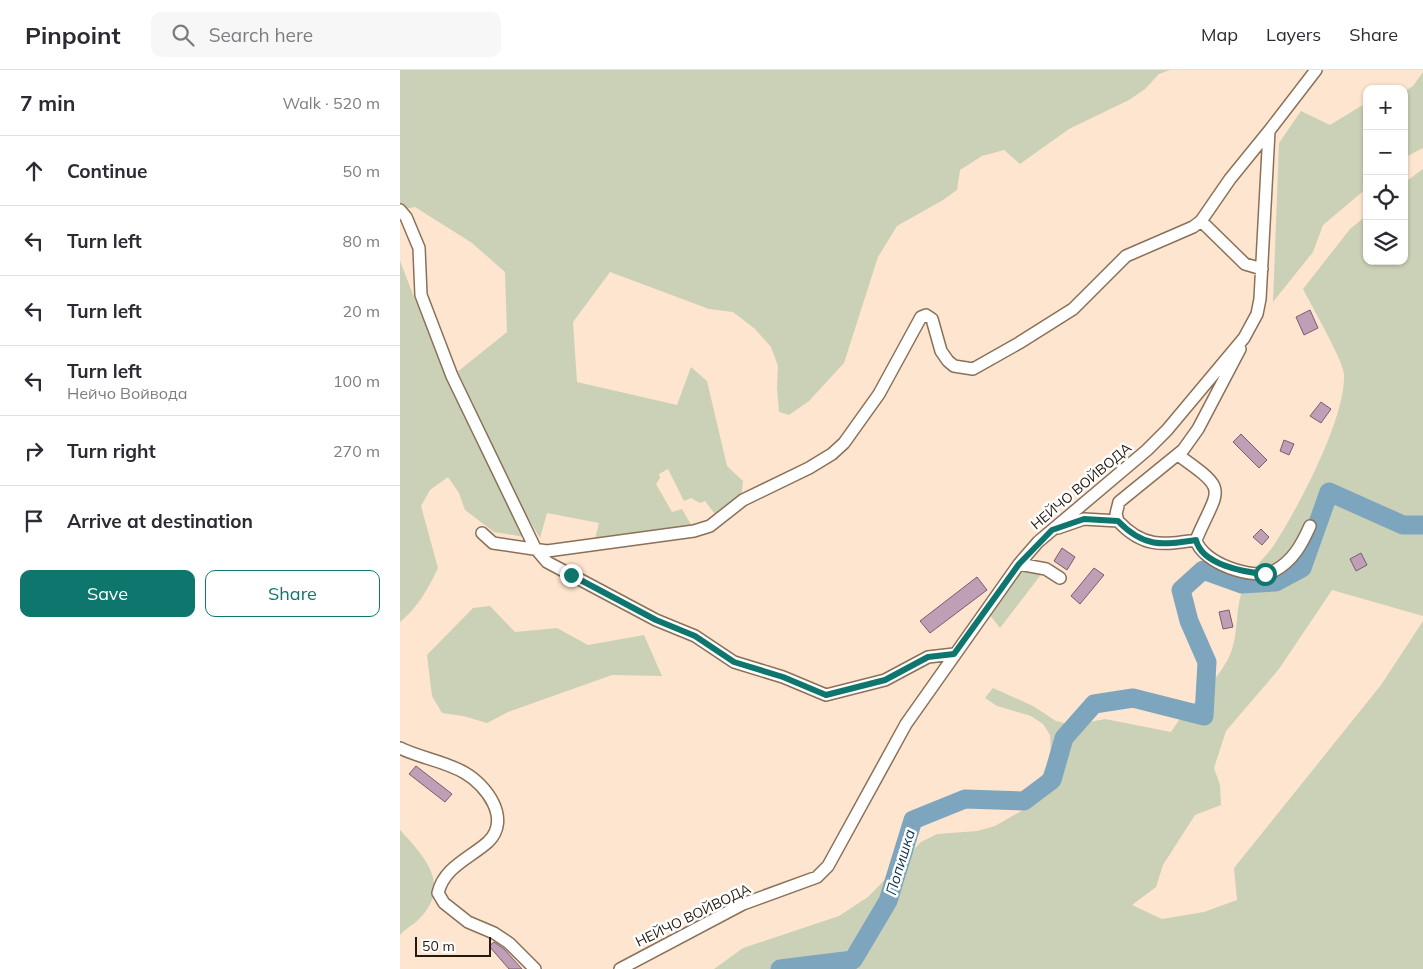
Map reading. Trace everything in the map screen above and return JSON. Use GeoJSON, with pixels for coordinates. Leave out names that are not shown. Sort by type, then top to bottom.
{"type":"FeatureCollection","features":[{"type":"Feature","properties":{"kind":"street"},"geometry":{"type":"LineString","coordinates":[[482,533],[493,543],[547,551],[694,531],[710,526],[743,500],[808,468],[832,454],[844,443],[879,394],[921,317],[926,315],[932,319],[941,351],[948,361],[954,366],[972,369],[1019,343],[1073,309],[1126,256],[1193,227],[1201,221],[1230,179],[1316,70]]}},
{"type":"Feature","properties":{"kind":"street","name":"НЕЙЧО ВОЙВОДА"},"geometry":{"type":"LineString","coordinates":[[620,969],[743,904],[817,877],[828,866],[906,724],[1019,564],[1052,530],[1147,450],[1167,430],[1244,338],[1257,314],[1260,299],[1269,131]]}},
{"type":"Feature","properties":{"kind":"street"},"geometry":{"type":"LineString","coordinates":[[400,210],[406,217],[419,248],[421,295],[452,376],[535,548],[547,562],[656,620],[695,636],[734,662],[783,677],[826,695],[885,680],[928,657],[954,654]]}},
{"type":"Feature","properties":{"kind":"street"},"geometry":{"type":"LineString","coordinates":[[1201,221],[1245,264],[1262,269]]}},
{"type":"Feature","properties":{"kind":"street"},"geometry":{"type":"LineString","coordinates":[[1196,540],[1157,544],[1145,541],[1136,537],[1118,521],[1116,514],[1119,502],[1178,454],[1198,429],[1235,360],[1244,338]]}},
{"type":"Feature","properties":{"kind":"street"},"geometry":{"type":"LineString","coordinates":[[1178,454],[1207,475],[1214,482],[1217,490],[1196,540]]}},
{"type":"Feature","properties":{"kind":"street"},"geometry":{"type":"LineString","coordinates":[[1052,530],[1084,519],[1118,521]]}},
{"type":"Feature","properties":{"kind":"street"},"geometry":{"type":"LineString","coordinates":[[1196,540],[1204,553],[1224,565],[1248,572],[1265,574],[1275,571],[1298,552],[1310,526]]}},
{"type":"Feature","properties":{"kind":"street"},"geometry":{"type":"LineString","coordinates":[[1019,564],[1046,569],[1060,578]]}},
{"type":"Feature","properties":{"kind":"street"},"geometry":{"type":"LineString","coordinates":[[400,748],[427,760],[463,772],[479,783],[490,796],[496,807],[496,826],[489,840],[441,880],[438,892],[444,903],[468,922],[494,932],[509,943],[535,969]]}},
{"type":"Feature","properties":{"kind":"green space"},"geometry":{"type":"Polygon","coordinates":[[[400,70],[1170,70],[1159,74],[1145,89],[1129,100],[1069,129],[1020,164],[1004,150],[982,156],[960,170],[957,190],[897,226],[878,257],[844,363],[809,401],[789,415],[779,412],[778,366],[771,347],[755,329],[733,312],[709,309],[610,272],[573,322],[577,382],[677,405],[691,367],[707,381],[727,466],[743,481],[741,499],[718,518],[705,501],[700,503],[691,498],[684,501],[668,469],[659,474],[660,478],[656,484],[672,512],[682,509],[694,530],[594,543],[599,523],[547,513],[540,538],[519,503],[456,373],[507,332],[505,272],[472,243],[415,207],[400,210],[400,70]]]}},
{"type":"Feature","properties":{"kind":"green space"},"geometry":{"type":"Polygon","coordinates":[[[1423,72],[1423,148],[1408,156],[1408,89],[1413,86],[1423,72]]]}},
{"type":"Feature","properties":{"kind":"green space"},"geometry":{"type":"Polygon","coordinates":[[[1363,106],[1363,191],[1323,225],[1313,252],[1273,302],[1279,143],[1301,111],[1330,125],[1363,106]]]}},
{"type":"Feature","properties":{"kind":"green space"},"geometry":{"type":"Polygon","coordinates":[[[1423,169],[1423,616],[1332,590],[1279,669],[1226,731],[1214,768],[1220,785],[1221,805],[1195,815],[1163,865],[1156,887],[1132,905],[1162,919],[1204,912],[1237,900],[1234,868],[1381,685],[1423,621],[1423,969],[714,969],[743,948],[839,916],[868,897],[921,842],[937,834],[977,831],[995,826],[1028,807],[1051,755],[1050,735],[1043,724],[1031,716],[997,706],[985,698],[993,688],[1033,706],[1056,721],[1074,725],[1105,719],[1171,732],[1214,680],[1227,661],[1234,643],[1240,597],[1243,588],[1253,570],[1274,545],[1295,509],[1319,462],[1337,414],[1343,392],[1344,374],[1333,345],[1303,289],[1350,229],[1363,218],[1363,265],[1408,265],[1408,180],[1423,169]]]}},
{"type":"Feature","properties":{"kind":"green space"},"geometry":{"type":"Polygon","coordinates":[[[400,261],[428,331],[525,537],[494,532],[465,510],[459,493],[448,477],[430,490],[421,506],[438,568],[422,597],[400,622],[400,261]]]}},
{"type":"Feature","properties":{"kind":"green space"},"geometry":{"type":"Polygon","coordinates":[[[1022,568],[1043,572],[1000,628],[989,614],[1022,568]]]}},
{"type":"Feature","properties":{"kind":"green space"},"geometry":{"type":"Polygon","coordinates":[[[490,606],[515,632],[557,628],[588,645],[644,635],[662,676],[612,675],[508,712],[487,723],[463,716],[442,713],[432,696],[427,655],[473,608],[490,606]]]}},
{"type":"Feature","properties":{"kind":"green space"},"geometry":{"type":"Polygon","coordinates":[[[400,830],[418,850],[431,871],[434,893],[430,905],[421,917],[400,935],[400,830]]]}},
{"type":"Feature","properties":{"kind":"building"},"geometry":{"type":"Polygon","coordinates":[[[1310,310],[1318,328],[1304,335],[1296,317],[1310,310]]]}},
{"type":"Feature","properties":{"kind":"building"},"geometry":{"type":"Polygon","coordinates":[[[1321,402],[1331,409],[1321,423],[1310,416],[1321,402]]]}},
{"type":"Feature","properties":{"kind":"building"},"geometry":{"type":"Polygon","coordinates":[[[1241,434],[1267,460],[1259,468],[1233,442],[1241,434]]]}},
{"type":"Feature","properties":{"kind":"building"},"geometry":{"type":"Polygon","coordinates":[[[1284,440],[1294,444],[1289,455],[1280,451],[1284,440]]]}},
{"type":"Feature","properties":{"kind":"building"},"geometry":{"type":"Polygon","coordinates":[[[1261,529],[1269,537],[1262,545],[1253,537],[1261,529]]]}},
{"type":"Feature","properties":{"kind":"building"},"geometry":{"type":"Polygon","coordinates":[[[1062,548],[1075,557],[1067,570],[1054,561],[1062,548]]]}},
{"type":"Feature","properties":{"kind":"building"},"geometry":{"type":"Polygon","coordinates":[[[1361,553],[1367,565],[1356,571],[1350,559],[1361,553]]]}},
{"type":"Feature","properties":{"kind":"building"},"geometry":{"type":"Polygon","coordinates":[[[1094,568],[1104,575],[1080,604],[1071,596],[1094,568]]]}},
{"type":"Feature","properties":{"kind":"building"},"geometry":{"type":"Polygon","coordinates":[[[977,577],[987,590],[930,633],[920,621],[977,577]]]}},
{"type":"Feature","properties":{"kind":"building"},"geometry":{"type":"Polygon","coordinates":[[[1229,610],[1233,627],[1223,629],[1219,612],[1229,610]]]}},
{"type":"Feature","properties":{"kind":"building"},"geometry":{"type":"Polygon","coordinates":[[[416,766],[452,794],[445,802],[409,774],[416,766]]]}},
{"type":"Feature","properties":{"kind":"building"},"geometry":{"type":"Polygon","coordinates":[[[494,942],[504,949],[522,969],[509,969],[489,946],[494,942]]]}},
{"type":"Feature","properties":{"kind":"waterway","name":"Попишка"},"geometry":{"type":"LineString","coordinates":[[780,969],[853,960],[888,901],[913,820],[965,799],[1024,801],[1052,780],[1064,738],[1094,704],[1133,698],[1204,716],[1207,662],[1189,621],[1181,590],[1203,570],[1242,584],[1276,582],[1302,568],[1329,492],[1403,525],[1423,525]]}},
{"type":"Feature","properties":{"kind":"route"},"geometry":{"type":"LineString","coordinates":[[571,575],[656,620],[695,636],[734,662],[783,677],[812,691],[826,695],[861,688],[885,680],[928,657],[954,654],[1019,564],[1038,542],[1052,530],[1084,519],[1118,521],[1136,537],[1157,544],[1196,540],[1204,553],[1216,562],[1231,569],[1265,574]]}}]}
